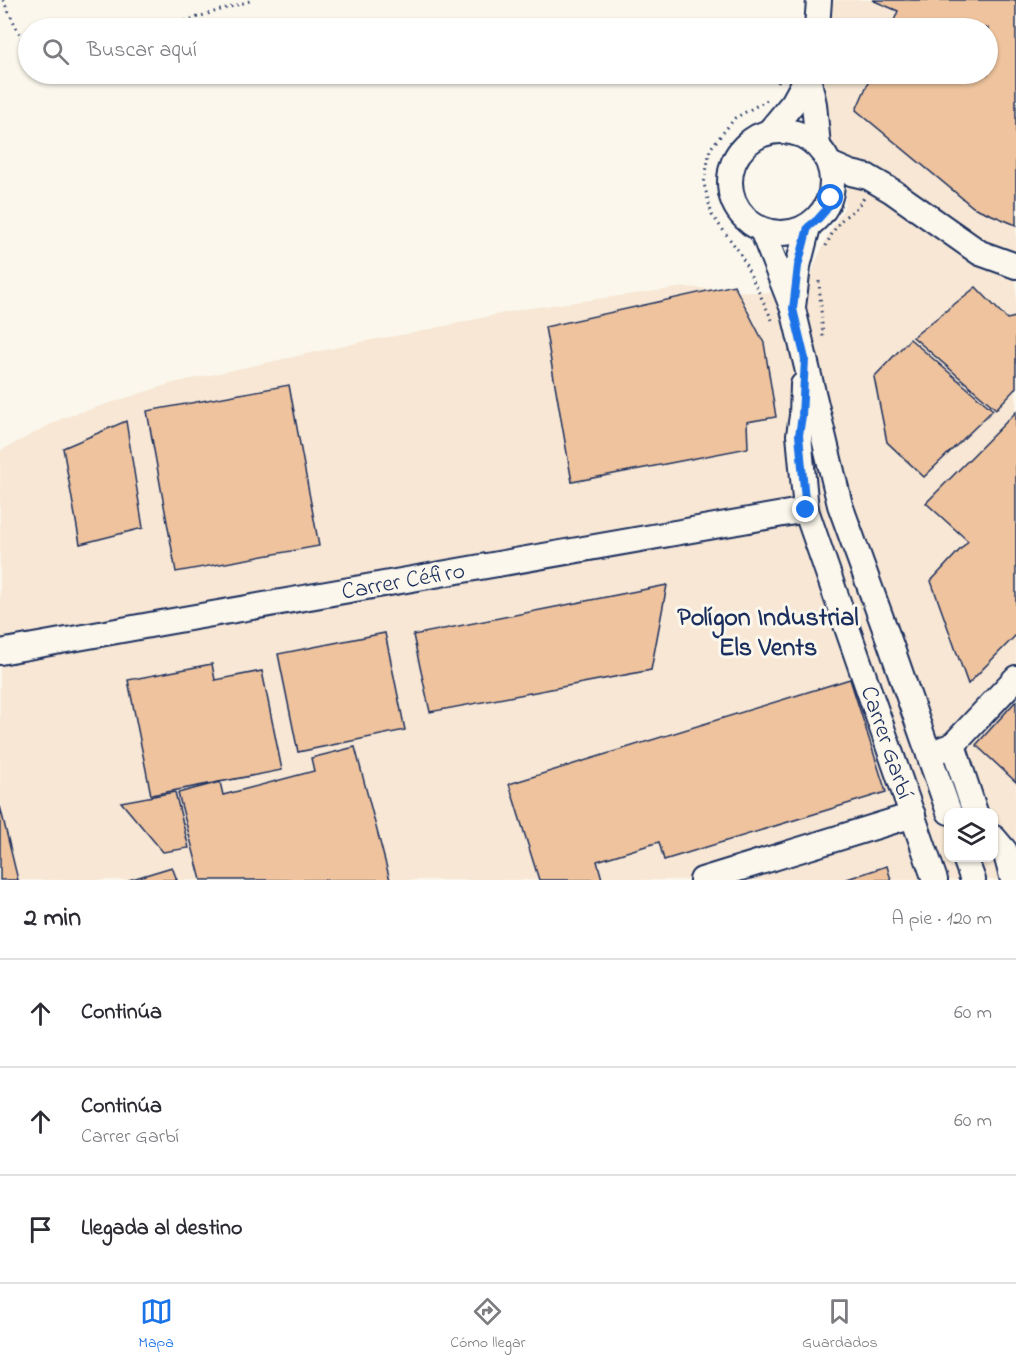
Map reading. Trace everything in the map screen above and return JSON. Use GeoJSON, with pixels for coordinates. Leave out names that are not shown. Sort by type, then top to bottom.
{"type":"FeatureCollection","features":[{"type":"Feature","properties":{"kind":"street"},"geometry":{"type":"LineString","coordinates":[[818,18],[819,0]]}},
{"type":"Feature","properties":{"kind":"street"},"geometry":{"type":"LineString","coordinates":[[769,132],[804,84]]}},
{"type":"Feature","properties":{"kind":"street"},"geometry":{"type":"LineString","coordinates":[[811,84],[824,155],[833,181],[831,198],[826,210],[808,227],[793,233],[777,234],[762,230],[748,222],[737,210],[731,195],[729,179],[733,163],[742,149],[754,139],[769,132],[786,131],[804,136],[824,155],[851,173],[868,177],[892,191],[980,253],[1016,266]]}},
{"type":"Feature","properties":{"kind":"street"},"geometry":{"type":"LineString","coordinates":[[831,198],[857,191],[892,191]]}},
{"type":"Feature","properties":{"kind":"street"},"geometry":{"type":"LineString","coordinates":[[793,309],[798,266],[808,227]]}},
{"type":"Feature","properties":{"kind":"street"},"geometry":{"type":"LineString","coordinates":[[762,230],[793,309],[840,505],[947,808]]}},
{"type":"Feature","properties":{"kind":"street","name":"Carrer Garbí"},"geometry":{"type":"LineString","coordinates":[[804,358],[799,435],[806,510],[935,880]]}},
{"type":"Feature","properties":{"kind":"street","name":"Carrer Céfiro"},"geometry":{"type":"LineString","coordinates":[[0,652],[806,510]]}},
{"type":"Feature","properties":{"kind":"street"},"geometry":{"type":"LineString","coordinates":[[929,754],[953,745],[1016,678]]}},
{"type":"Feature","properties":{"kind":"street"},"geometry":{"type":"LineString","coordinates":[[953,745],[973,808]]}},
{"type":"Feature","properties":{"kind":"street"},"geometry":{"type":"LineString","coordinates":[[702,880],[913,815]]}},
{"type":"Feature","properties":{"kind":"street"},"geometry":{"type":"LineString","coordinates":[[1005,846],[1013,880]]}},
{"type":"Feature","properties":{"kind":"street"},"geometry":{"type":"LineString","coordinates":[[966,862],[973,880]]}},
{"type":"Feature","properties":{"kind":"path"},"geometry":{"type":"LineString","coordinates":[[3,0],[18,31]]}},
{"type":"Feature","properties":{"kind":"path"},"geometry":{"type":"LineString","coordinates":[[194,18],[253,0]]}},
{"type":"Feature","properties":{"kind":"path"},"geometry":{"type":"LineString","coordinates":[[825,249],[837,226],[857,208],[868,191]]}},
{"type":"Feature","properties":{"kind":"path"},"geometry":{"type":"LineString","coordinates":[[804,358],[822,349],[824,344],[819,277]]}},
{"type":"Feature","properties":{"kind":"shaded area"},"geometry":{"type":"Polygon","coordinates":[[[828,0],[1016,0],[1016,880],[0,880],[0,451],[63,418],[173,383],[523,309],[686,287],[806,296],[815,263],[844,208],[848,181],[839,154],[823,130],[821,84],[998,84],[998,18],[826,18],[828,0]]]}},
{"type":"Feature","properties":{"kind":"building"},"geometry":{"type":"Polygon","coordinates":[[[872,0],[1016,0],[1016,225],[973,207],[856,110],[868,84],[998,84],[998,18],[895,18],[898,11],[872,0]]]}},
{"type":"Feature","properties":{"kind":"building"},"geometry":{"type":"Polygon","coordinates":[[[734,285],[764,343],[776,417],[747,422],[748,448],[572,482],[545,327],[734,285]]]}},
{"type":"Feature","properties":{"kind":"building"},"geometry":{"type":"Polygon","coordinates":[[[976,287],[1007,319],[1016,317],[1016,388],[996,409],[913,337],[976,287]]]}},
{"type":"Feature","properties":{"kind":"building"},"geometry":{"type":"Polygon","coordinates":[[[910,339],[993,410],[924,477],[887,442],[874,377],[910,339]]]}},
{"type":"Feature","properties":{"kind":"building"},"geometry":{"type":"Polygon","coordinates":[[[289,385],[319,546],[176,572],[147,411],[289,385]]]}},
{"type":"Feature","properties":{"kind":"building"},"geometry":{"type":"Polygon","coordinates":[[[1016,412],[1016,635],[968,684],[931,581],[968,541],[926,503],[1016,412]]]}},
{"type":"Feature","properties":{"kind":"building"},"geometry":{"type":"Polygon","coordinates":[[[126,421],[143,528],[80,544],[63,448],[126,421]]]}},
{"type":"Feature","properties":{"kind":"building"},"geometry":{"type":"Polygon","coordinates":[[[667,585],[651,670],[430,712],[413,635],[667,585]]]}},
{"type":"Feature","properties":{"kind":"building"},"geometry":{"type":"Polygon","coordinates":[[[385,633],[405,730],[298,752],[278,654],[385,633]]]}},
{"type":"Feature","properties":{"kind":"building"},"geometry":{"type":"Polygon","coordinates":[[[212,664],[215,680],[262,671],[282,770],[151,795],[128,680],[212,664]]]}},
{"type":"Feature","properties":{"kind":"building"},"geometry":{"type":"Polygon","coordinates":[[[850,679],[886,792],[664,860],[659,842],[597,861],[602,879],[600,880],[539,880],[509,784],[850,679]]]}},
{"type":"Feature","properties":{"kind":"building"},"geometry":{"type":"Polygon","coordinates":[[[1016,701],[1016,782],[976,745],[1016,701]]]}},
{"type":"Feature","properties":{"kind":"building"},"geometry":{"type":"Polygon","coordinates":[[[355,747],[390,880],[201,880],[178,793],[220,782],[223,795],[314,771],[311,758],[355,747]]]}},
{"type":"Feature","properties":{"kind":"building"},"geometry":{"type":"Polygon","coordinates":[[[175,792],[189,848],[163,852],[121,802],[175,792]]]}},
{"type":"Feature","properties":{"kind":"building"},"geometry":{"type":"Polygon","coordinates":[[[0,806],[18,880],[0,880],[0,806]]]}},
{"type":"Feature","properties":{"kind":"building"},"geometry":{"type":"Polygon","coordinates":[[[887,866],[891,880],[844,880],[887,866]]]}},
{"type":"Feature","properties":{"kind":"building"},"geometry":{"type":"Polygon","coordinates":[[[172,867],[177,880],[129,880],[172,867]]]}},
{"type":"Feature","properties":{"kind":"district","name":"Polígon Industrial Els Vents"},"geometry":{"type":"Point","coordinates":[768,631]}},
{"type":"Feature","properties":{"kind":"route"},"geometry":{"type":"LineString","coordinates":[[806,510],[799,435],[805,359],[793,309],[798,266],[808,227],[826,210],[831,198]]}}]}
